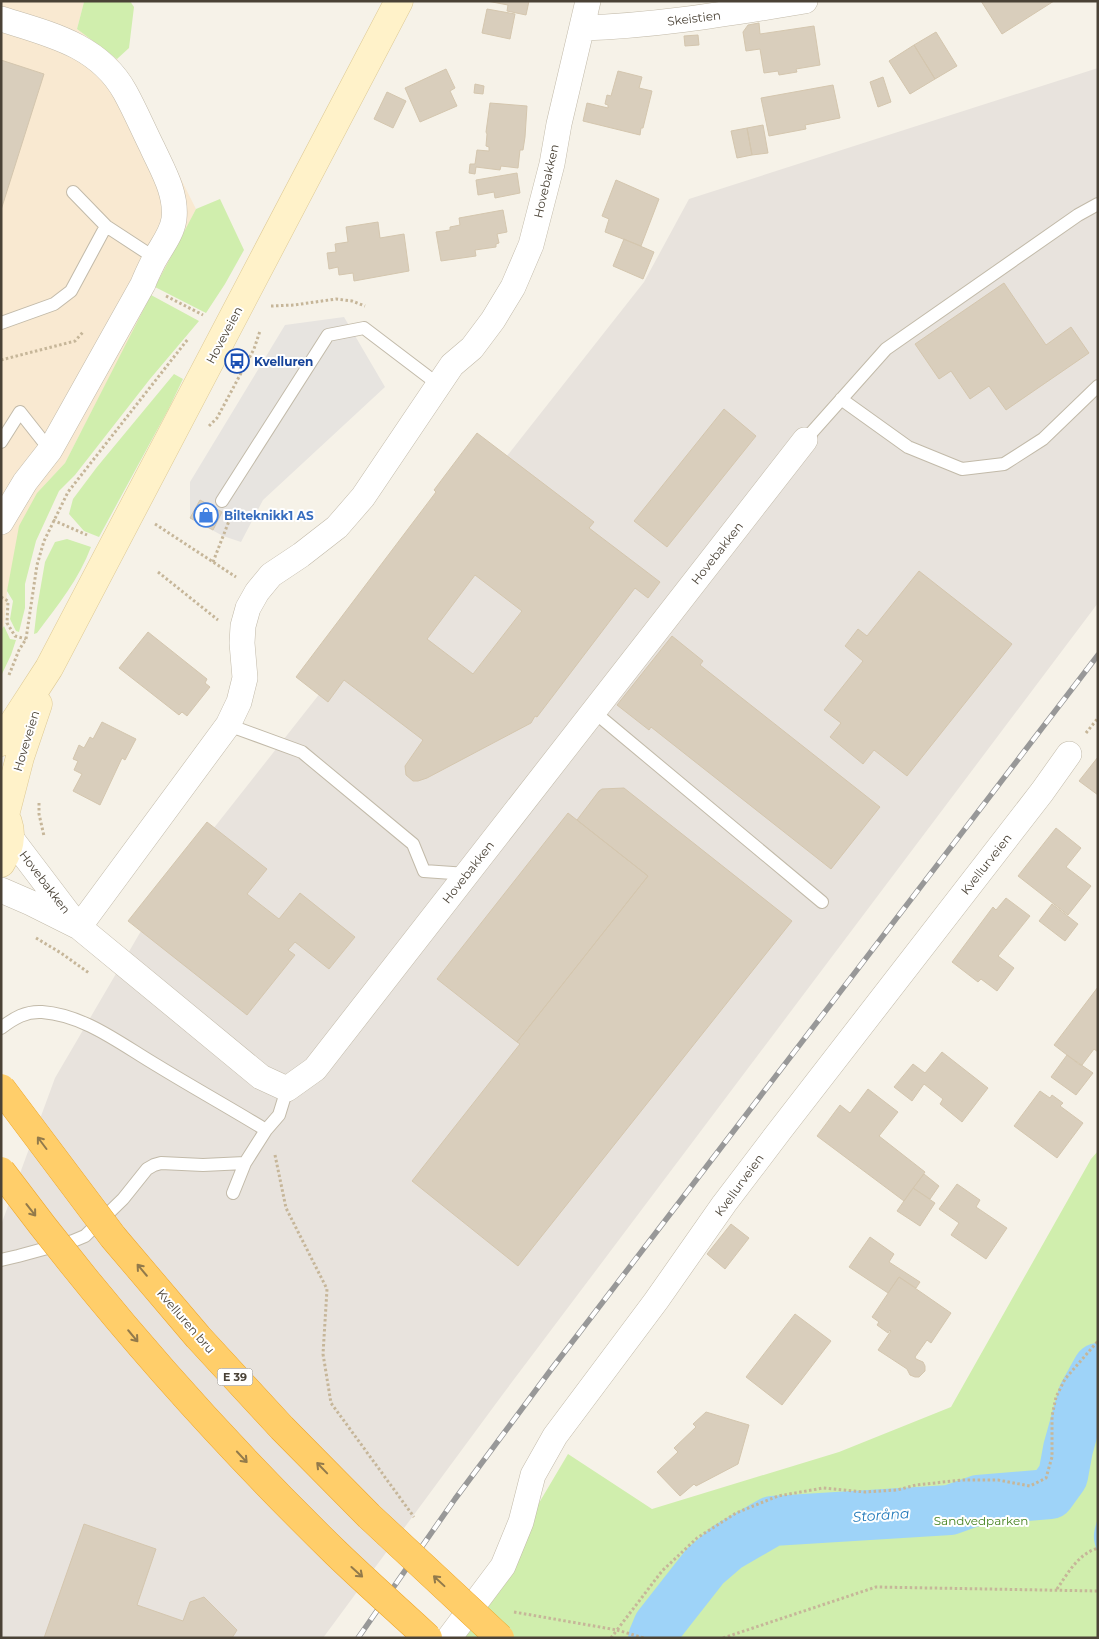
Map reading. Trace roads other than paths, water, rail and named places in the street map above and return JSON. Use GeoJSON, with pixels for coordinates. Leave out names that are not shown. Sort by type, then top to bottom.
{"type":"FeatureCollection","features":[{"type":"Feature","properties":{"kind":"highway","name":"Kvelluren bru"},"geometry":{"type":"LineString","coordinates":[[1,1088],[113,1237],[198,1337],[282,1428],[369,1516],[500,1638]]}},
{"type":"Feature","properties":{"kind":"highway"},"geometry":{"type":"LineString","coordinates":[[1,1172],[74,1265],[164,1372],[252,1468],[324,1541],[428,1638]]}},
{"type":"Feature","properties":{"kind":"main road","name":"Hoveveien"},"geometry":{"type":"LineString","coordinates":[[1,742],[49,668],[399,1]]}},
{"type":"Feature","properties":{"kind":"main road","name":"Hoveveien"},"geometry":{"type":"LineString","coordinates":[[1,863],[9,848],[6,821],[20,757],[49,668]]}},
{"type":"Feature","properties":{"kind":"street","name":"Hovebakken"},"geometry":{"type":"LineString","coordinates":[[79,927],[228,725],[240,702],[246,678],[242,643],[243,626],[248,608],[257,592],[271,575],[301,555],[337,526],[363,497],[452,365],[472,348],[493,320],[513,287],[531,245],[552,164],[559,124],[588,1]]}},
{"type":"Feature","properties":{"kind":"street","name":"Skeistien"},"geometry":{"type":"LineString","coordinates":[[582,28],[616,27],[686,19],[805,1]]}},
{"type":"Feature","properties":{"kind":"street"},"geometry":{"type":"LineString","coordinates":[[1,19],[53,35],[87,51],[109,69],[125,91],[169,182],[174,204],[174,220],[166,240],[154,258],[143,284],[50,450],[25,482],[1,522]]}},
{"type":"Feature","properties":{"kind":"street","name":"Hovebakken"},"geometry":{"type":"LineString","coordinates":[[1,890],[79,927],[261,1077],[287,1089],[315,1069],[805,440]]}},
{"type":"Feature","properties":{"kind":"street","name":"Kvellurveien"},"geometry":{"type":"LineString","coordinates":[[450,1638],[503,1566],[521,1522],[533,1475],[555,1436],[656,1301],[724,1204],[1069,754]]}},
{"type":"Feature","properties":{"kind":"street","name":"Hovebakken"},"geometry":{"type":"LineString","coordinates":[[6,821],[79,927]]}},
{"type":"Feature","properties":{"kind":"lane"},"geometry":{"type":"LineString","coordinates":[[73,192],[106,226],[154,258]]}},
{"type":"Feature","properties":{"kind":"lane"},"geometry":{"type":"LineString","coordinates":[[805,440],[886,349],[1078,215],[1098,204]]}},
{"type":"Feature","properties":{"kind":"lane"},"geometry":{"type":"LineString","coordinates":[[1,322],[54,304],[71,291],[106,226]]}},
{"type":"Feature","properties":{"kind":"lane"},"geometry":{"type":"LineString","coordinates":[[222,501],[328,335],[364,328],[439,385]]}},
{"type":"Feature","properties":{"kind":"lane"},"geometry":{"type":"LineString","coordinates":[[841,399],[908,446],[962,469],[1004,464],[1043,439],[1098,386]]}},
{"type":"Feature","properties":{"kind":"lane"},"geometry":{"type":"LineString","coordinates":[[1,442],[20,412],[50,450]]}},
{"type":"Feature","properties":{"kind":"lane"},"geometry":{"type":"LineString","coordinates":[[593,711],[822,902]]}},
{"type":"Feature","properties":{"kind":"lane"},"geometry":{"type":"LineString","coordinates":[[228,725],[302,752],[413,844],[424,871],[467,874]]}},
{"type":"Feature","properties":{"kind":"lane"},"geometry":{"type":"LineString","coordinates":[[1,1028],[12,1020],[32,1012],[70,1017],[115,1039],[156,1066],[266,1130]]}},
{"type":"Feature","properties":{"kind":"lane"},"geometry":{"type":"LineString","coordinates":[[233,1193],[245,1163],[266,1130],[279,1115],[287,1089]]}},
{"type":"Feature","properties":{"kind":"lane"},"geometry":{"type":"LineString","coordinates":[[1,1260],[64,1244],[85,1236],[123,1199],[147,1169],[154,1165],[161,1163],[203,1165],[245,1163]]}},
{"type":"Feature","properties":{"kind":"water"},"geometry":{"type":"Polygon","coordinates":[[[1098,1518],[1098,1553],[1094,1536],[1098,1518]]]}},
{"type":"Feature","properties":{"kind":"water"},"geometry":{"type":"Polygon","coordinates":[[[743,1523],[717,1566],[669,1625],[666,1638],[632,1638],[639,1611],[743,1523]]]}},
{"type":"Feature","properties":{"kind":"waterway","name":"Storåna"},"geometry":{"type":"LineString","coordinates":[[653,1638],[658,1626],[705,1566],[727,1547],[772,1521],[950,1510],[978,1500],[1050,1494],[1063,1476],[1068,1449],[1083,1395],[1098,1368]]}},
{"type":"Feature","properties":{"kind":"waterway"},"geometry":{"type":"LineString","coordinates":[[1083,1395],[1098,1406]]}},
{"type":"Feature","properties":{"kind":"railway"},"geometry":{"type":"LineString","coordinates":[[358,1638],[455,1499],[550,1371],[1098,655]]}},
{"type":"Feature","properties":{"kind":"place","name":"Kvelluren"},"geometry":{"type":"Point","coordinates":[237,361]}},
{"type":"Feature","properties":{"kind":"place","name":"Bilteknikk1 AS"},"geometry":{"type":"Point","coordinates":[206,515]}},
{"type":"Feature","properties":{"kind":"park label","name":"Sandvedparken"},"geometry":{"type":"Point","coordinates":[981,1520]}}]}
